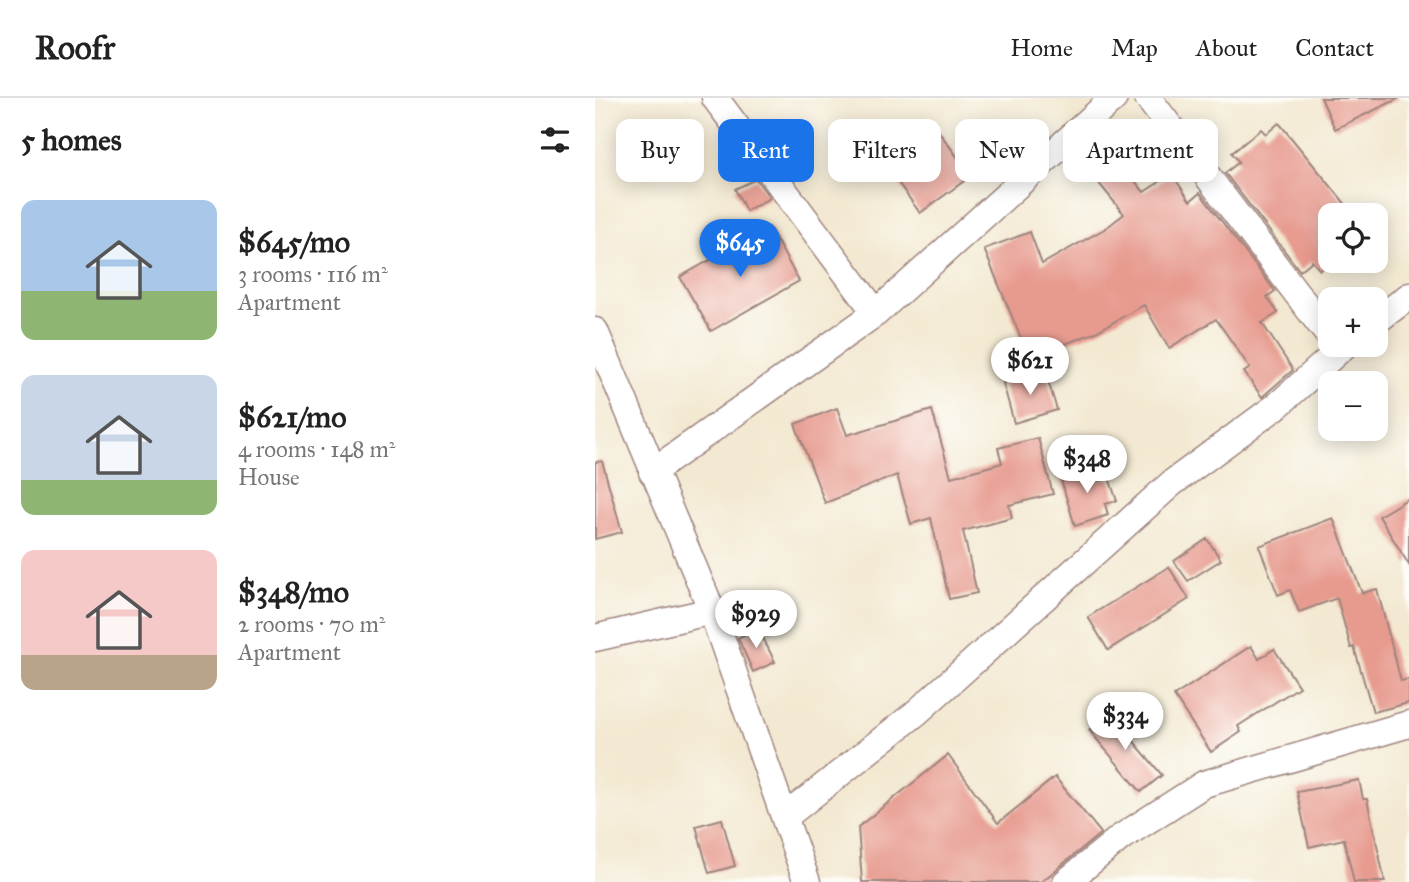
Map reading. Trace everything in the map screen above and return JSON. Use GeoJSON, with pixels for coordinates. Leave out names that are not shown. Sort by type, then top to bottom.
{"type":"FeatureCollection","features":[{"type":"Feature","properties":{"kind":"street"},"geometry":{"type":"LineString","coordinates":[[715,98],[876,313]]}},
{"type":"Feature","properties":{"kind":"street"},"geometry":{"type":"LineString","coordinates":[[652,472],[876,313],[1114,98]]}},
{"type":"Feature","properties":{"kind":"street"},"geometry":{"type":"LineString","coordinates":[[1148,98],[1318,319]]}},
{"type":"Feature","properties":{"kind":"street"},"geometry":{"type":"LineString","coordinates":[[1388,312],[1409,296]]}},
{"type":"Feature","properties":{"kind":"street"},"geometry":{"type":"LineString","coordinates":[[595,331],[712,611],[807,882]]}},
{"type":"Feature","properties":{"kind":"street"},"geometry":{"type":"LineString","coordinates":[[785,817],[916,713],[1172,483],[1278,405],[1324,357]]}},
{"type":"Feature","properties":{"kind":"street"},"geometry":{"type":"LineString","coordinates":[[595,638],[712,611]]}},
{"type":"Feature","properties":{"kind":"street"},"geometry":{"type":"LineString","coordinates":[[1066,882],[1120,838],[1204,784],[1409,724]]}},
{"type":"Feature","properties":{"kind":"building"},"geometry":{"type":"Polygon","coordinates":[[[1321,98],[1400,98],[1335,129],[1321,98]]]}},
{"type":"Feature","properties":{"kind":"building"},"geometry":{"type":"Polygon","coordinates":[[[1279,123],[1345,203],[1318,203],[1318,268],[1312,261],[1300,271],[1225,173],[1239,162],[1232,153],[1261,129],[1266,134],[1279,123]]]}},
{"type":"Feature","properties":{"kind":"building"},"geometry":{"type":"Polygon","coordinates":[[[941,134],[955,154],[955,182],[963,182],[920,213],[898,182],[941,182],[941,134]]]}},
{"type":"Feature","properties":{"kind":"building"},"geometry":{"type":"Polygon","coordinates":[[[750,182],[758,182],[770,198],[746,211],[735,189],[750,182]]]}},
{"type":"Feature","properties":{"kind":"building"},"geometry":{"type":"Polygon","coordinates":[[[1098,182],[1136,182],[1144,192],[1160,182],[1177,182],[1190,201],[1200,193],[1275,291],[1267,297],[1278,313],[1262,323],[1293,370],[1262,397],[1244,372],[1250,368],[1216,319],[1169,348],[1144,305],[1096,332],[1029,358],[984,249],[1030,232],[1042,264],[1106,228],[1124,214],[1098,182]]]}},
{"type":"Feature","properties":{"kind":"building"},"geometry":{"type":"Polygon","coordinates":[[[769,227],[799,281],[711,331],[680,277],[769,227]]]}},
{"type":"Feature","properties":{"kind":"building"},"geometry":{"type":"Polygon","coordinates":[[[1045,371],[1057,410],[1014,423],[1003,383],[1045,371]]]}},
{"type":"Feature","properties":{"kind":"building"},"geometry":{"type":"Polygon","coordinates":[[[837,408],[847,435],[932,410],[951,477],[1002,463],[998,448],[1038,438],[1053,494],[1009,505],[1012,518],[963,531],[977,593],[949,599],[931,518],[911,524],[897,475],[825,503],[795,424],[837,408]]]}},
{"type":"Feature","properties":{"kind":"building"},"geometry":{"type":"Polygon","coordinates":[[[602,461],[622,532],[595,539],[595,462],[602,461]]]}},
{"type":"Feature","properties":{"kind":"building"},"geometry":{"type":"Polygon","coordinates":[[[1095,466],[1099,481],[1109,478],[1117,501],[1105,504],[1108,515],[1075,526],[1060,477],[1095,466]]]}},
{"type":"Feature","properties":{"kind":"building"},"geometry":{"type":"Polygon","coordinates":[[[1409,498],[1409,565],[1379,516],[1409,498]]]}},
{"type":"Feature","properties":{"kind":"building"},"geometry":{"type":"Polygon","coordinates":[[[1333,518],[1362,593],[1377,589],[1401,681],[1409,679],[1409,703],[1373,712],[1337,598],[1299,612],[1290,590],[1278,595],[1259,546],[1333,518]]]}},
{"type":"Feature","properties":{"kind":"building"},"geometry":{"type":"Polygon","coordinates":[[[1207,539],[1221,560],[1188,581],[1174,561],[1207,539]]]}},
{"type":"Feature","properties":{"kind":"building"},"geometry":{"type":"Polygon","coordinates":[[[1169,567],[1189,599],[1108,650],[1088,617],[1169,567]]]}},
{"type":"Feature","properties":{"kind":"building"},"geometry":{"type":"Polygon","coordinates":[[[758,628],[775,662],[753,672],[738,638],[758,628]]]}},
{"type":"Feature","properties":{"kind":"building"},"geometry":{"type":"Polygon","coordinates":[[[1251,646],[1259,659],[1274,649],[1299,687],[1238,726],[1241,732],[1211,752],[1174,696],[1251,646]]]}},
{"type":"Feature","properties":{"kind":"building"},"geometry":{"type":"Polygon","coordinates":[[[1110,713],[1162,775],[1141,792],[1089,730],[1110,713]]]}},
{"type":"Feature","properties":{"kind":"building"},"geometry":{"type":"Polygon","coordinates":[[[948,755],[998,823],[1055,777],[1101,833],[1041,882],[862,882],[858,827],[948,755]]]}},
{"type":"Feature","properties":{"kind":"building"},"geometry":{"type":"Polygon","coordinates":[[[1359,780],[1363,799],[1367,799],[1385,882],[1354,882],[1344,839],[1309,847],[1297,792],[1359,780]]]}},
{"type":"Feature","properties":{"kind":"building"},"geometry":{"type":"Polygon","coordinates":[[[722,819],[735,866],[709,873],[696,826],[722,819]]]}}]}
